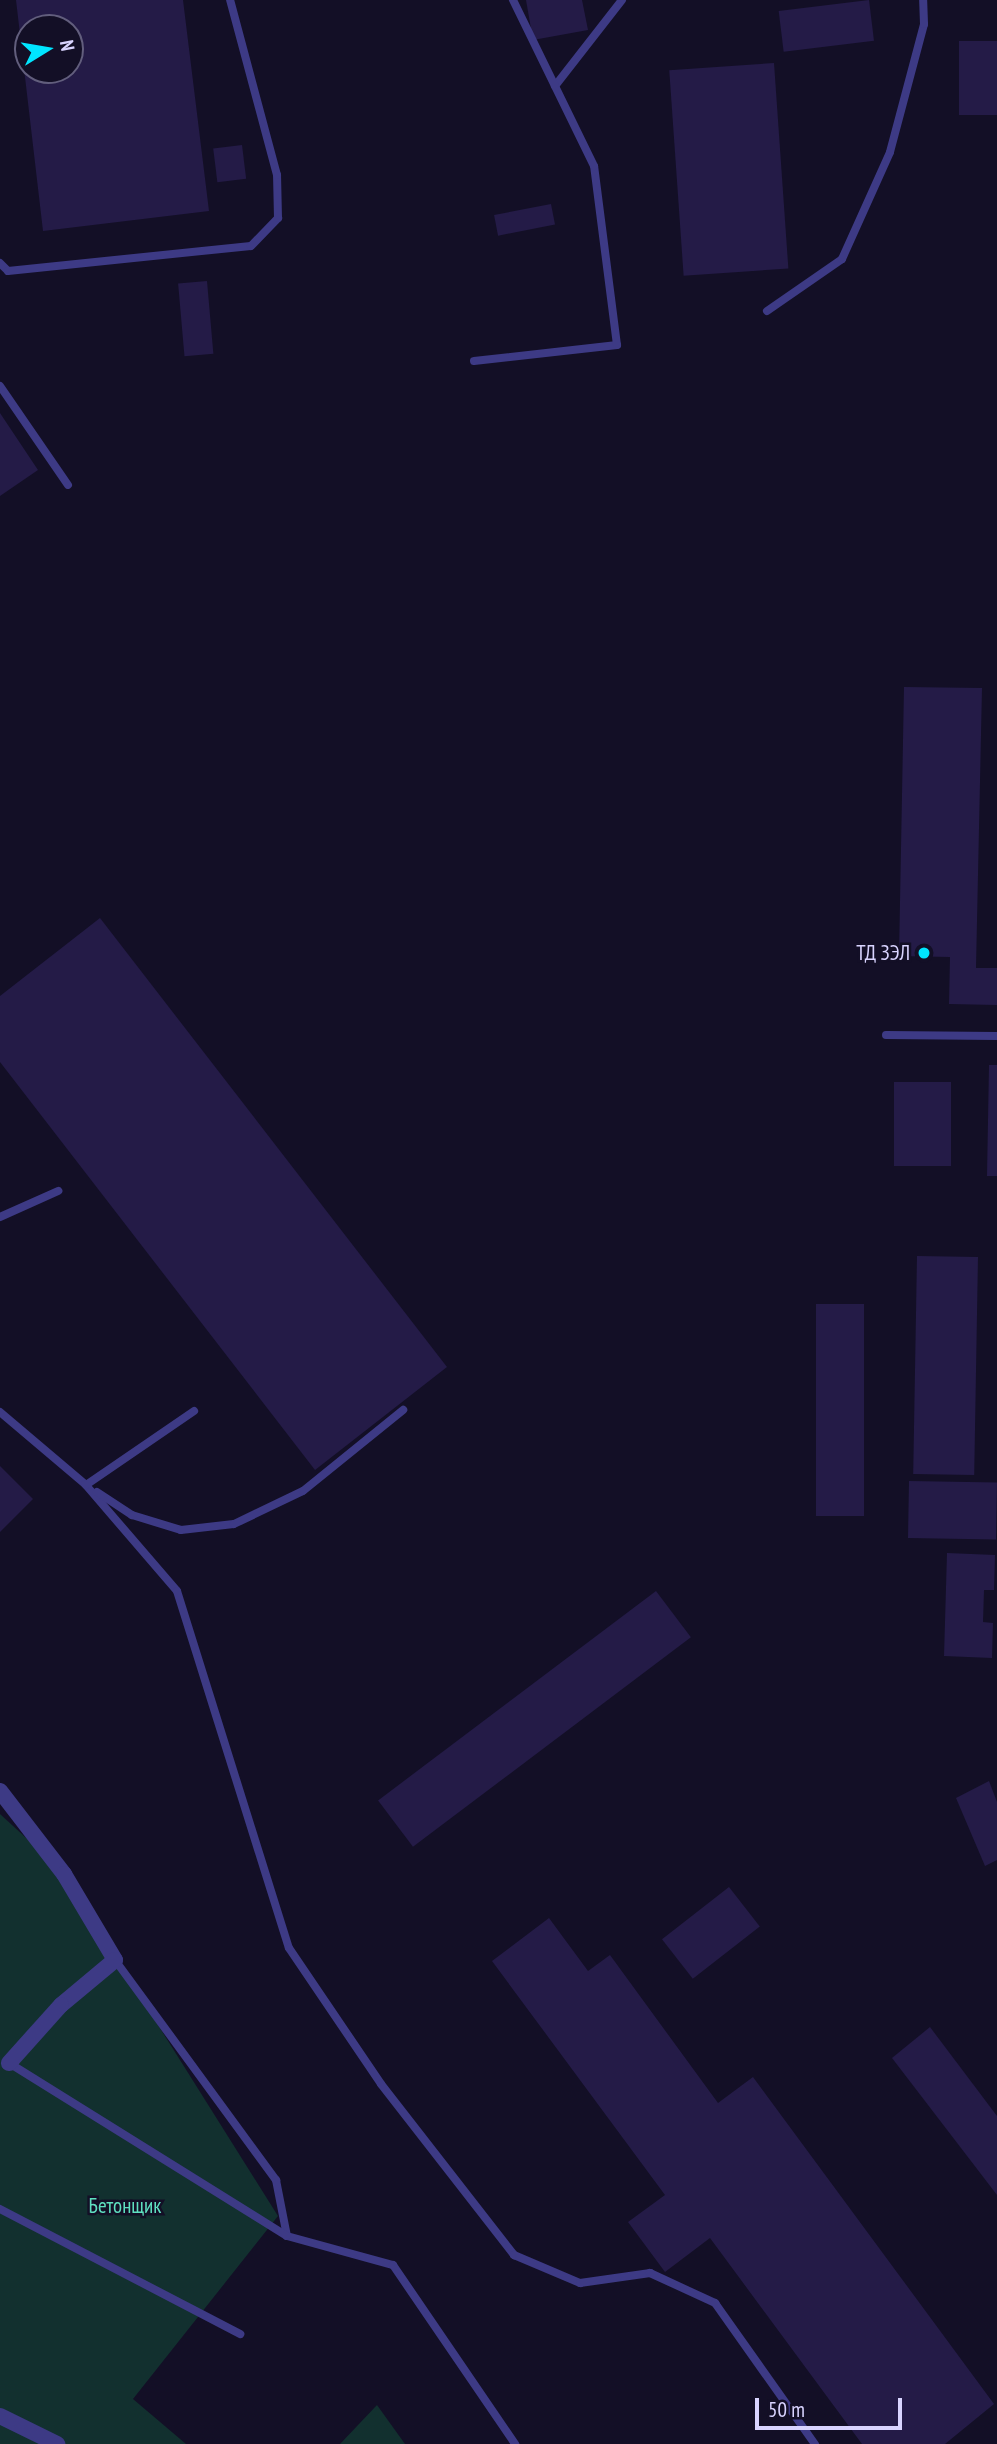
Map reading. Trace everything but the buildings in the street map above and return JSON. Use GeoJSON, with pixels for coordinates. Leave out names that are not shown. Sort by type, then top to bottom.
{"type":"FeatureCollection","features":[{"type":"Feature","properties":{"kind":"street"},"geometry":{"type":"LineString","coordinates":[[0,1791],[64,1874],[115,1960],[61,2005],[3,2064]]}},
{"type":"Feature","properties":{"kind":"street"},"geometry":{"type":"LineString","coordinates":[[0,2416],[57,2444]]}},
{"type":"Feature","properties":{"kind":"lane"},"geometry":{"type":"LineString","coordinates":[[0,262],[8,271],[251,246],[278,218],[276,175],[230,0]]}},
{"type":"Feature","properties":{"kind":"lane"},"geometry":{"type":"LineString","coordinates":[[474,361],[617,345],[594,166],[513,0]]}},
{"type":"Feature","properties":{"kind":"lane"},"geometry":{"type":"LineString","coordinates":[[555,86],[622,0]]}},
{"type":"Feature","properties":{"kind":"lane"},"geometry":{"type":"LineString","coordinates":[[766,311],[842,259],[890,152],[924,24],[923,0]]}},
{"type":"Feature","properties":{"kind":"lane"},"geometry":{"type":"LineString","coordinates":[[0,386],[68,485]]}},
{"type":"Feature","properties":{"kind":"lane"},"geometry":{"type":"LineString","coordinates":[[886,1035],[997,1036]]}},
{"type":"Feature","properties":{"kind":"lane"},"geometry":{"type":"LineString","coordinates":[[0,1217],[58,1191]]}},
{"type":"Feature","properties":{"kind":"lane"},"geometry":{"type":"LineString","coordinates":[[0,1412],[85,1484],[132,1515],[181,1530],[234,1524],[303,1491],[403,1410]]}},
{"type":"Feature","properties":{"kind":"lane"},"geometry":{"type":"LineString","coordinates":[[85,1484],[194,1411]]}},
{"type":"Feature","properties":{"kind":"lane"},"geometry":{"type":"LineString","coordinates":[[85,1484],[177,1591],[289,1948],[381,2084],[514,2255],[580,2283],[650,2273],[715,2303],[815,2444]]}},
{"type":"Feature","properties":{"kind":"lane"},"geometry":{"type":"LineString","coordinates":[[115,1960],[276,2180],[287,2235]]}},
{"type":"Feature","properties":{"kind":"lane"},"geometry":{"type":"LineString","coordinates":[[3,2064],[287,2235],[393,2265],[515,2444]]}},
{"type":"Feature","properties":{"kind":"lane"},"geometry":{"type":"LineString","coordinates":[[0,2209],[240,2334]]}},
{"type":"Feature","properties":{"kind":"green space","name":"Бетонщик"},"geometry":{"type":"Polygon","coordinates":[[[0,1814],[60,1869],[278,2216],[133,2399],[186,2444],[0,2444],[0,1814]]]}},
{"type":"Feature","properties":{"kind":"green space"},"geometry":{"type":"Polygon","coordinates":[[[377,2405],[405,2444],[340,2444],[377,2405]]]}},
{"type":"Feature","properties":{"kind":"place","name":"ТД ЗЭЛ"},"geometry":{"type":"Point","coordinates":[924,953]}}]}
